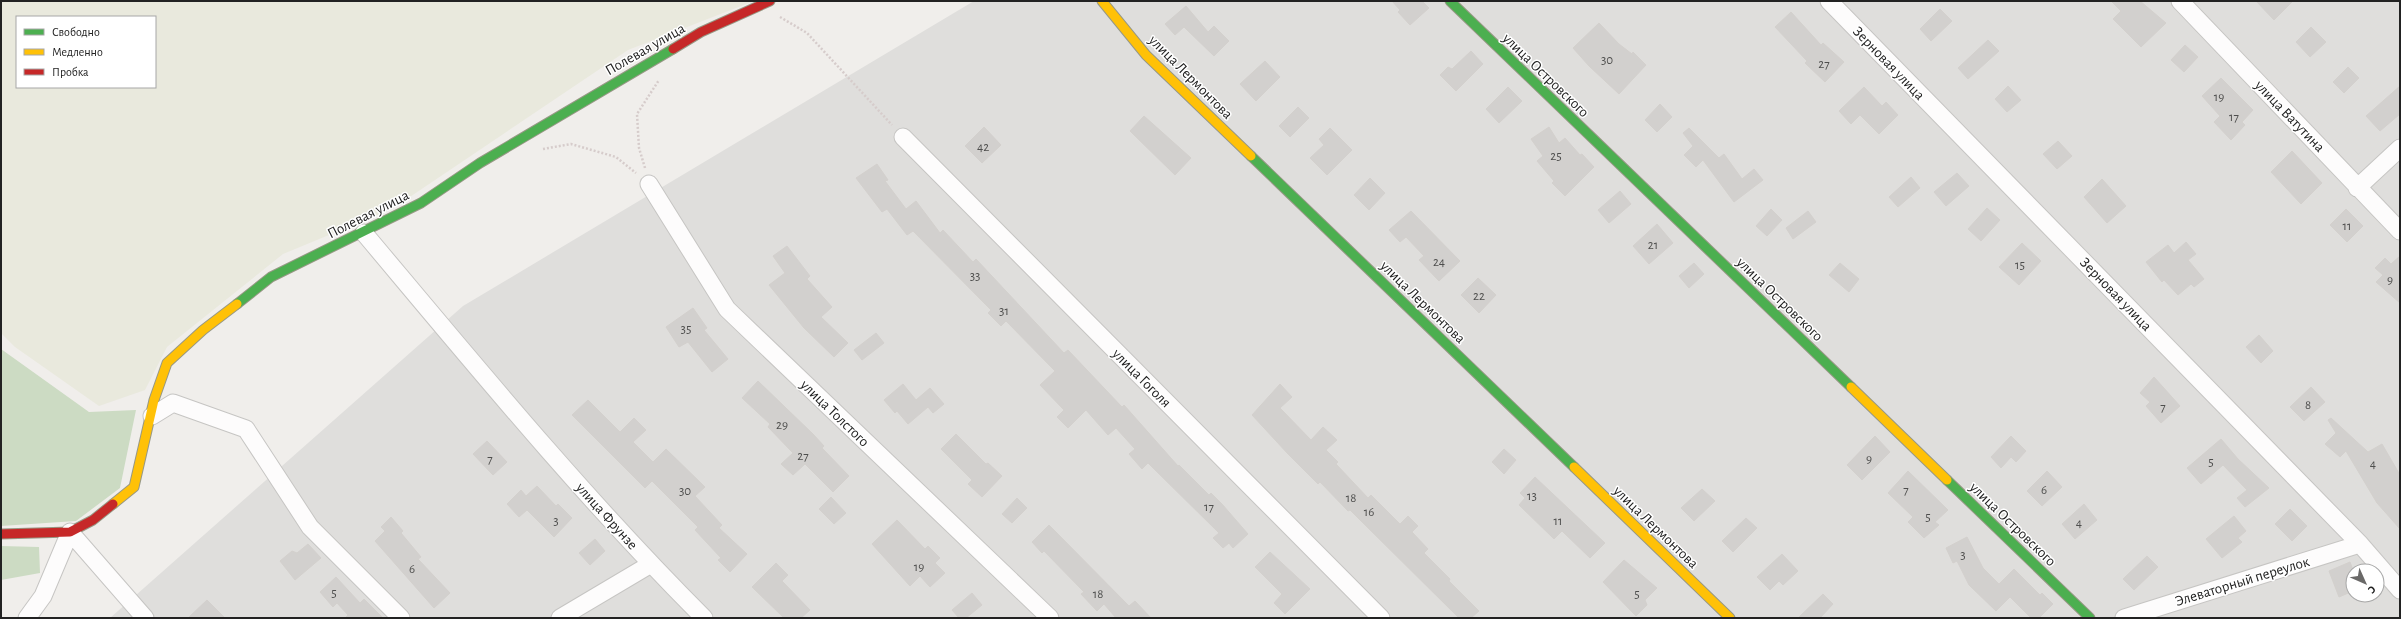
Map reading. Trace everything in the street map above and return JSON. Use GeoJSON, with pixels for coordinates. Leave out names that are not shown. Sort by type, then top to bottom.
{"type":"FeatureCollection","features":[{"type":"Feature","properties":{"kind":"street","name":"Полевая улица"},"geometry":{"type":"LineString","coordinates":[[70,532],[93,520],[134,487],[152,416],[154,400],[167,363],[203,330],[271,277],[364,233],[421,203],[480,163],[702,32],[770,1]]}},
{"type":"Feature","properties":{"kind":"street","name":"улица Лермонтова"},"geometry":{"type":"LineString","coordinates":[[1102,1],[1146,55],[1730,618]]}},
{"type":"Feature","properties":{"kind":"street","name":"улица Островского"},"geometry":{"type":"LineString","coordinates":[[1450,1],[2090,618]]}},
{"type":"Feature","properties":{"kind":"street","name":"Зерновая улица"},"geometry":{"type":"LineString","coordinates":[[1829,1],[2360,544],[2400,590]]}},
{"type":"Feature","properties":{"kind":"street","name":"улица Ватутина"},"geometry":{"type":"LineString","coordinates":[[2180,1],[2357,188],[2400,231]]}},
{"type":"Feature","properties":{"kind":"street","name":"улица Гоголя"},"geometry":{"type":"LineString","coordinates":[[903,137],[1381,618]]}},
{"type":"Feature","properties":{"kind":"street"},"geometry":{"type":"LineString","coordinates":[[2357,188],[2400,148]]}},
{"type":"Feature","properties":{"kind":"street","name":"улица Толстого"},"geometry":{"type":"LineString","coordinates":[[649,184],[726,309],[1050,618]]}},
{"type":"Feature","properties":{"kind":"street","name":"улица Фрунзе"},"geometry":{"type":"LineString","coordinates":[[364,233],[513,411],[651,564],[704,618]]}},
{"type":"Feature","properties":{"kind":"street"},"geometry":{"type":"LineString","coordinates":[[152,416],[173,403],[246,429],[310,527],[402,618]]}},
{"type":"Feature","properties":{"kind":"street"},"geometry":{"type":"LineString","coordinates":[[1,534],[70,532]]}},
{"type":"Feature","properties":{"kind":"street"},"geometry":{"type":"LineString","coordinates":[[27,618],[43,596],[70,532]]}},
{"type":"Feature","properties":{"kind":"street"},"geometry":{"type":"LineString","coordinates":[[70,532],[145,618]]}},
{"type":"Feature","properties":{"kind":"street","name":"Элеваторный переулок"},"geometry":{"type":"LineString","coordinates":[[2124,618],[2360,544]]}},
{"type":"Feature","properties":{"kind":"street"},"geometry":{"type":"LineString","coordinates":[[560,618],[651,564]]}},
{"type":"Feature","properties":{"kind":"path"},"geometry":{"type":"LineString","coordinates":[[755,8],[784,18],[808,33],[903,137]]}},
{"type":"Feature","properties":{"kind":"path"},"geometry":{"type":"LineString","coordinates":[[649,184],[639,148],[637,114],[660,79]]}},
{"type":"Feature","properties":{"kind":"path"},"geometry":{"type":"LineString","coordinates":[[542,149],[571,144],[616,157],[649,184]]}},
{"type":"Feature","properties":{"kind":"shaded area"},"geometry":{"type":"Polygon","coordinates":[[[1,1],[754,1],[628,50],[392,209],[283,254],[167,347],[145,390],[99,406],[15,347],[1,333],[1,1]]]}},
{"type":"Feature","properties":{"kind":"shaded area"},"geometry":{"type":"Polygon","coordinates":[[[974,1],[2400,1],[2400,618],[110,618],[463,306],[974,1]]]}},
{"type":"Feature","properties":{"kind":"green space"},"geometry":{"type":"Polygon","coordinates":[[[1,349],[89,412],[136,410],[120,488],[76,521],[1,526],[1,349]]]}},
{"type":"Feature","properties":{"kind":"green space"},"geometry":{"type":"Polygon","coordinates":[[[1,546],[39,547],[40,573],[1,580],[1,546]]]}},
{"type":"Feature","properties":{"kind":"building"},"geometry":{"type":"Polygon","coordinates":[[[1392,1],[1422,1],[1429,8],[1410,25],[1398,12],[1400,10],[1392,1]]]}},
{"type":"Feature","properties":{"kind":"building"},"geometry":{"type":"Polygon","coordinates":[[[2111,1],[2140,1],[2166,23],[2141,47],[2113,19],[2121,11],[2111,1]]]}},
{"type":"Feature","properties":{"kind":"building"},"geometry":{"type":"Polygon","coordinates":[[[2256,1],[2293,1],[2274,20],[2256,1]]]}},
{"type":"Feature","properties":{"kind":"building"},"geometry":{"type":"Polygon","coordinates":[[[1186,6],[1208,32],[1214,26],[1229,41],[1214,56],[1184,27],[1175,35],[1165,24],[1186,6]]]}},
{"type":"Feature","properties":{"kind":"building"},"geometry":{"type":"Polygon","coordinates":[[[1940,9],[1952,21],[1931,41],[1920,29],[1940,9]]]}},
{"type":"Feature","properties":{"kind":"building"},"geometry":{"type":"Polygon","coordinates":[[[1791,12],[1821,45],[1823,43],[1844,62],[1825,82],[1805,63],[1807,61],[1775,27],[1791,12]]]}},
{"type":"Feature","properties":{"kind":"building"},"geometry":{"type":"Polygon","coordinates":[[[1599,23],[1619,44],[1632,54],[1633,52],[1646,65],[1619,94],[1589,66],[1573,48],[1599,23]]]}},
{"type":"Feature","properties":{"kind":"building"},"geometry":{"type":"Polygon","coordinates":[[[2311,27],[2326,42],[2310,57],[2296,42],[2311,27]]]}},
{"type":"Feature","properties":{"kind":"building"},"geometry":{"type":"Polygon","coordinates":[[[1988,40],[1999,51],[1968,79],[1958,68],[1988,40]]]}},
{"type":"Feature","properties":{"kind":"building"},"geometry":{"type":"Polygon","coordinates":[[[2185,45],[2198,57],[2184,72],[2171,60],[2185,45]]]}},
{"type":"Feature","properties":{"kind":"building"},"geometry":{"type":"Polygon","coordinates":[[[1471,51],[1483,64],[1456,91],[1440,75],[1448,67],[1452,69],[1471,51]]]}},
{"type":"Feature","properties":{"kind":"building"},"geometry":{"type":"Polygon","coordinates":[[[1265,61],[1280,77],[1256,101],[1240,84],[1265,61]]]}},
{"type":"Feature","properties":{"kind":"building"},"geometry":{"type":"Polygon","coordinates":[[[2348,67],[2359,78],[2344,93],[2333,82],[2348,67]]]}},
{"type":"Feature","properties":{"kind":"building"},"geometry":{"type":"Polygon","coordinates":[[[2221,78],[2253,110],[2242,122],[2245,125],[2231,140],[2214,122],[2220,116],[2202,96],[2221,78]]]}},
{"type":"Feature","properties":{"kind":"building"},"geometry":{"type":"Polygon","coordinates":[[[2008,86],[2021,100],[2007,112],[1995,99],[2008,86]]]}},
{"type":"Feature","properties":{"kind":"building"},"geometry":{"type":"Polygon","coordinates":[[[2400,86],[2400,114],[2380,131],[2366,116],[2400,86]]]}},
{"type":"Feature","properties":{"kind":"building"},"geometry":{"type":"Polygon","coordinates":[[[1508,87],[1522,101],[1499,123],[1486,109],[1508,87]]]}},
{"type":"Feature","properties":{"kind":"building"},"geometry":{"type":"Polygon","coordinates":[[[1864,87],[1882,106],[1886,102],[1898,115],[1879,134],[1860,115],[1851,124],[1839,111],[1864,87]]]}},
{"type":"Feature","properties":{"kind":"building"},"geometry":{"type":"Polygon","coordinates":[[[1660,104],[1672,117],[1657,132],[1645,120],[1660,104]]]}},
{"type":"Feature","properties":{"kind":"building"},"geometry":{"type":"Polygon","coordinates":[[[1298,107],[1309,118],[1290,137],[1279,126],[1298,107]]]}},
{"type":"Feature","properties":{"kind":"building"},"geometry":{"type":"Polygon","coordinates":[[[1144,116],[1191,158],[1175,175],[1130,131],[1144,116]]]}},
{"type":"Feature","properties":{"kind":"building"},"geometry":{"type":"Polygon","coordinates":[[[984,127],[1001,145],[982,163],[965,146],[984,127]]]}},
{"type":"Feature","properties":{"kind":"building"},"geometry":{"type":"Polygon","coordinates":[[[1549,127],[1559,143],[1565,138],[1580,155],[1582,154],[1594,167],[1565,196],[1552,183],[1554,181],[1537,161],[1543,156],[1531,139],[1549,127]]]}},
{"type":"Feature","properties":{"kind":"building"},"geometry":{"type":"Polygon","coordinates":[[[1330,128],[1352,150],[1327,175],[1310,158],[1324,145],[1319,139],[1330,128]]]}},
{"type":"Feature","properties":{"kind":"building"},"geometry":{"type":"Polygon","coordinates":[[[1689,128],[1719,158],[1724,154],[1742,179],[1754,169],[1763,180],[1734,202],[1703,160],[1696,167],[1684,155],[1693,146],[1683,133],[1689,128]]]}},
{"type":"Feature","properties":{"kind":"building"},"geometry":{"type":"Polygon","coordinates":[[[2058,141],[2072,156],[2057,169],[2043,154],[2058,141]]]}},
{"type":"Feature","properties":{"kind":"building"},"geometry":{"type":"Polygon","coordinates":[[[2292,151],[2322,183],[2301,204],[2271,172],[2292,151]]]}},
{"type":"Feature","properties":{"kind":"building"},"geometry":{"type":"Polygon","coordinates":[[[877,164],[888,180],[885,181],[906,209],[916,201],[940,233],[943,230],[973,262],[976,259],[1064,353],[1068,350],[1122,407],[1124,405],[1178,466],[1179,465],[1209,495],[1211,493],[1248,534],[1233,548],[1229,543],[1223,548],[1213,538],[1219,533],[1148,463],[1142,469],[1129,454],[1135,449],[1116,428],[1108,435],[1086,410],[1068,428],[1057,417],[1064,410],[1040,385],[1055,371],[1006,321],[1001,326],[988,313],[991,310],[913,231],[907,235],[887,209],[882,212],[856,178],[877,164]]]}},
{"type":"Feature","properties":{"kind":"building"},"geometry":{"type":"Polygon","coordinates":[[[1957,173],[1969,186],[1946,206],[1934,192],[1957,173]]]}},
{"type":"Feature","properties":{"kind":"building"},"geometry":{"type":"Polygon","coordinates":[[[1911,177],[1920,188],[1898,207],[1889,197],[1911,177]]]}},
{"type":"Feature","properties":{"kind":"building"},"geometry":{"type":"Polygon","coordinates":[[[1370,178],[1385,193],[1369,210],[1354,195],[1370,178]]]}},
{"type":"Feature","properties":{"kind":"building"},"geometry":{"type":"Polygon","coordinates":[[[2102,179],[2126,206],[2107,223],[2084,197],[2102,179]]]}},
{"type":"Feature","properties":{"kind":"building"},"geometry":{"type":"Polygon","coordinates":[[[1620,191],[1631,204],[1609,223],[1598,210],[1620,191]]]}},
{"type":"Feature","properties":{"kind":"building"},"geometry":{"type":"Polygon","coordinates":[[[1987,208],[2000,220],[1981,241],[1968,229],[1987,208]]]}},
{"type":"Feature","properties":{"kind":"building"},"geometry":{"type":"Polygon","coordinates":[[[1771,209],[1782,220],[1767,236],[1756,226],[1771,209]]]}},
{"type":"Feature","properties":{"kind":"building"},"geometry":{"type":"Polygon","coordinates":[[[2346,209],[2363,226],[2347,242],[2330,225],[2346,209]]]}},
{"type":"Feature","properties":{"kind":"building"},"geometry":{"type":"Polygon","coordinates":[[[1411,211],[1460,261],[1439,281],[1419,260],[1424,256],[1406,237],[1400,242],[1389,230],[1411,211]]]}},
{"type":"Feature","properties":{"kind":"building"},"geometry":{"type":"Polygon","coordinates":[[[1808,211],[1816,222],[1793,239],[1786,228],[1808,211]]]}},
{"type":"Feature","properties":{"kind":"building"},"geometry":{"type":"Polygon","coordinates":[[[1657,224],[1673,243],[1649,264],[1633,246],[1657,224]]]}},
{"type":"Feature","properties":{"kind":"building"},"geometry":{"type":"Polygon","coordinates":[[[2186,242],[2196,254],[2188,260],[2204,279],[2194,287],[2191,284],[2178,295],[2164,280],[2162,282],[2146,262],[2168,245],[2174,253],[2186,242]]]}},
{"type":"Feature","properties":{"kind":"building"},"geometry":{"type":"Polygon","coordinates":[[[2022,243],[2041,261],[2019,285],[1999,267],[2022,243]]]}},
{"type":"Feature","properties":{"kind":"building"},"geometry":{"type":"Polygon","coordinates":[[[787,246],[810,276],[807,279],[832,307],[821,317],[848,343],[834,357],[804,328],[769,285],[785,273],[773,256],[787,246]]]}},
{"type":"Feature","properties":{"kind":"building"},"geometry":{"type":"Polygon","coordinates":[[[2400,256],[2400,303],[2376,282],[2383,275],[2375,268],[2385,258],[2391,264],[2400,256]]]}},
{"type":"Feature","properties":{"kind":"building"},"geometry":{"type":"Polygon","coordinates":[[[1694,263],[1704,274],[1689,288],[1679,276],[1694,263]]]}},
{"type":"Feature","properties":{"kind":"building"},"geometry":{"type":"Polygon","coordinates":[[[1840,263],[1859,279],[1849,292],[1829,275],[1840,263]]]}},
{"type":"Feature","properties":{"kind":"building"},"geometry":{"type":"Polygon","coordinates":[[[1478,278],[1496,295],[1479,313],[1461,295],[1478,278]]]}},
{"type":"Feature","properties":{"kind":"building"},"geometry":{"type":"Polygon","coordinates":[[[693,308],[707,328],[704,330],[728,359],[712,372],[688,342],[679,347],[666,327],[693,308]]]}},
{"type":"Feature","properties":{"kind":"building"},"geometry":{"type":"Polygon","coordinates":[[[876,333],[884,343],[862,360],[854,350],[876,333]]]}},
{"type":"Feature","properties":{"kind":"building"},"geometry":{"type":"Polygon","coordinates":[[[2259,335],[2273,351],[2261,363],[2246,347],[2259,335]]]}},
{"type":"Feature","properties":{"kind":"building"},"geometry":{"type":"Polygon","coordinates":[[[2154,377],[2180,406],[2161,423],[2146,406],[2150,402],[2140,393],[2154,377]]]}},
{"type":"Feature","properties":{"kind":"building"},"geometry":{"type":"Polygon","coordinates":[[[758,381],[813,434],[824,446],[822,448],[849,476],[833,492],[805,464],[793,475],[781,464],[793,453],[768,427],[770,424],[742,398],[758,381]]]}},
{"type":"Feature","properties":{"kind":"building"},"geometry":{"type":"Polygon","coordinates":[[[903,384],[916,400],[930,388],[944,404],[933,413],[928,407],[908,424],[897,411],[895,413],[884,400],[903,384]]]}},
{"type":"Feature","properties":{"kind":"building"},"geometry":{"type":"Polygon","coordinates":[[[1280,384],[1292,397],[1280,408],[1311,440],[1323,427],[1337,440],[1326,450],[1338,462],[1336,464],[1368,498],[1371,495],[1400,524],[1408,516],[1418,526],[1412,532],[1428,549],[1424,553],[1479,611],[1471,618],[1459,618],[1350,510],[1348,511],[1320,482],[1318,484],[1252,415],[1280,384]]]}},
{"type":"Feature","properties":{"kind":"building"},"geometry":{"type":"Polygon","coordinates":[[[2311,387],[2325,402],[2304,421],[2290,407],[2311,387]]]}},
{"type":"Feature","properties":{"kind":"building"},"geometry":{"type":"Polygon","coordinates":[[[588,400],[620,432],[634,418],[646,430],[633,442],[653,462],[666,449],[705,487],[695,496],[722,525],[719,528],[747,554],[730,572],[718,560],[721,558],[695,530],[698,527],[652,481],[645,488],[572,415],[588,400]]]}},
{"type":"Feature","properties":{"kind":"building"},"geometry":{"type":"Polygon","coordinates":[[[2331,418],[2368,452],[2382,444],[2400,475],[2400,529],[2377,503],[2346,451],[2340,457],[2325,444],[2336,433],[2328,420],[2331,418]]]}},
{"type":"Feature","properties":{"kind":"building"},"geometry":{"type":"Polygon","coordinates":[[[956,434],[986,464],[988,463],[1002,476],[982,497],[968,484],[972,480],[941,449],[956,434]]]}},
{"type":"Feature","properties":{"kind":"building"},"geometry":{"type":"Polygon","coordinates":[[[1875,436],[1890,452],[1862,480],[1847,465],[1875,436]]]}},
{"type":"Feature","properties":{"kind":"building"},"geometry":{"type":"Polygon","coordinates":[[[2011,436],[2026,451],[2016,462],[2011,457],[2001,468],[1991,457],[2011,436]]]}},
{"type":"Feature","properties":{"kind":"building"},"geometry":{"type":"Polygon","coordinates":[[[2221,439],[2238,459],[2269,488],[2245,507],[2237,498],[2247,490],[2223,465],[2201,484],[2187,468],[2221,439]]]}},
{"type":"Feature","properties":{"kind":"building"},"geometry":{"type":"Polygon","coordinates":[[[487,441],[507,462],[493,475],[473,454],[487,441]]]}},
{"type":"Feature","properties":{"kind":"building"},"geometry":{"type":"Polygon","coordinates":[[[1504,449],[1516,460],[1504,474],[1492,462],[1504,449]]]}},
{"type":"Feature","properties":{"kind":"building"},"geometry":{"type":"Polygon","coordinates":[[[1908,471],[1948,510],[1935,522],[1939,525],[1924,538],[1908,522],[1913,517],[1888,493],[1908,471]]]}},
{"type":"Feature","properties":{"kind":"building"},"geometry":{"type":"Polygon","coordinates":[[[2047,471],[2062,487],[2042,506],[2027,491],[2047,471]]]}},
{"type":"Feature","properties":{"kind":"building"},"geometry":{"type":"Polygon","coordinates":[[[1535,477],[1605,543],[1590,558],[1562,531],[1554,539],[1519,505],[1525,498],[1520,493],[1535,477]]]}},
{"type":"Feature","properties":{"kind":"building"},"geometry":{"type":"Polygon","coordinates":[[[537,486],[556,506],[558,504],[572,518],[554,537],[527,510],[519,517],[507,504],[521,490],[526,496],[537,486]]]}},
{"type":"Feature","properties":{"kind":"building"},"geometry":{"type":"Polygon","coordinates":[[[1702,489],[1715,501],[1694,521],[1681,508],[1702,489]]]}},
{"type":"Feature","properties":{"kind":"building"},"geometry":{"type":"Polygon","coordinates":[[[831,497],[846,513],[834,524],[819,509],[831,497]]]}},
{"type":"Feature","properties":{"kind":"building"},"geometry":{"type":"Polygon","coordinates":[[[1017,498],[1027,508],[1012,523],[1002,514],[1017,498]]]}},
{"type":"Feature","properties":{"kind":"building"},"geometry":{"type":"Polygon","coordinates":[[[2084,504],[2097,520],[2075,539],[2062,524],[2084,504]]]}},
{"type":"Feature","properties":{"kind":"building"},"geometry":{"type":"Polygon","coordinates":[[[2290,509],[2307,526],[2292,541],[2275,524],[2290,509]]]}},
{"type":"Feature","properties":{"kind":"building"},"geometry":{"type":"Polygon","coordinates":[[[2234,516],[2246,531],[2238,538],[2242,542],[2222,558],[2206,539],[2234,516]]]}},
{"type":"Feature","properties":{"kind":"building"},"geometry":{"type":"Polygon","coordinates":[[[391,517],[403,531],[401,533],[421,557],[418,559],[450,593],[434,608],[375,541],[385,531],[381,527],[391,517]]]}},
{"type":"Feature","properties":{"kind":"building"},"geometry":{"type":"Polygon","coordinates":[[[1746,518],[1757,528],[1733,552],[1722,541],[1746,518]]]}},
{"type":"Feature","properties":{"kind":"building"},"geometry":{"type":"Polygon","coordinates":[[[897,520],[925,549],[928,546],[940,558],[935,563],[945,573],[930,587],[920,576],[910,586],[872,544],[897,520]]]}},
{"type":"Feature","properties":{"kind":"building"},"geometry":{"type":"Polygon","coordinates":[[[1049,525],[1129,606],[1135,601],[1151,618],[1116,618],[1104,604],[1097,611],[1081,594],[1084,592],[1044,551],[1042,553],[1032,542],[1049,525]]]}},
{"type":"Feature","properties":{"kind":"building"},"geometry":{"type":"Polygon","coordinates":[[[1967,537],[1983,568],[1999,584],[2014,569],[2040,595],[2042,593],[2053,604],[2039,618],[2031,618],[2010,597],[1996,611],[1969,585],[1957,561],[1953,563],[1946,548],[1967,537]]]}},
{"type":"Feature","properties":{"kind":"building"},"geometry":{"type":"Polygon","coordinates":[[[595,539],[605,551],[590,565],[579,553],[595,539]]]}},
{"type":"Feature","properties":{"kind":"building"},"geometry":{"type":"Polygon","coordinates":[[[308,544],[321,558],[295,580],[280,561],[292,551],[297,553],[308,544]]]}},
{"type":"Feature","properties":{"kind":"building"},"geometry":{"type":"Polygon","coordinates":[[[1270,552],[1310,589],[1285,614],[1274,603],[1282,594],[1255,567],[1270,552]]]}},
{"type":"Feature","properties":{"kind":"building"},"geometry":{"type":"Polygon","coordinates":[[[1782,554],[1798,571],[1783,585],[1779,581],[1770,590],[1757,577],[1782,554]]]}},
{"type":"Feature","properties":{"kind":"building"},"geometry":{"type":"Polygon","coordinates":[[[2147,556],[2158,567],[2134,590],[2123,579],[2147,556]]]}},
{"type":"Feature","properties":{"kind":"building"},"geometry":{"type":"Polygon","coordinates":[[[1624,560],[1657,588],[1645,600],[1647,605],[1636,616],[1603,582],[1624,560]]]}},
{"type":"Feature","properties":{"kind":"building"},"geometry":{"type":"Polygon","coordinates":[[[776,563],[788,575],[782,581],[810,610],[801,618],[784,618],[752,587],[776,563]]]}},
{"type":"Feature","properties":{"kind":"building"},"geometry":{"type":"Polygon","coordinates":[[[2345,564],[2345,594],[2339,597],[2329,571],[2345,564]]]}},
{"type":"Feature","properties":{"kind":"building"},"geometry":{"type":"Polygon","coordinates":[[[336,577],[360,603],[364,599],[383,618],[345,618],[348,615],[337,603],[333,607],[320,592],[336,577]]]}},
{"type":"Feature","properties":{"kind":"building"},"geometry":{"type":"Polygon","coordinates":[[[972,593],[982,605],[966,618],[959,618],[952,610],[972,593]]]}},
{"type":"Feature","properties":{"kind":"building"},"geometry":{"type":"Polygon","coordinates":[[[1823,594],[1833,604],[1820,618],[1798,618],[1823,594]]]}},
{"type":"Feature","properties":{"kind":"building"},"geometry":{"type":"Polygon","coordinates":[[[207,600],[225,618],[188,618],[207,600]]]}},
{"type":"Feature","properties":{"kind":"traffic: fast"},"geometry":{"type":"LineString","coordinates":[[1450,1],[1851,387]]}},
{"type":"Feature","properties":{"kind":"traffic: fast"},"geometry":{"type":"LineString","coordinates":[[237,304],[271,277],[421,203],[480,163],[673,49]]}},
{"type":"Feature","properties":{"kind":"traffic: fast"},"geometry":{"type":"LineString","coordinates":[[1251,156],[1574,467]]}},
{"type":"Feature","properties":{"kind":"traffic: fast"},"geometry":{"type":"LineString","coordinates":[[1947,480],[2090,618]]}},
{"type":"Feature","properties":{"kind":"traffic: slow"},"geometry":{"type":"LineString","coordinates":[[1102,1],[1146,55],[1251,156]]}},
{"type":"Feature","properties":{"kind":"traffic: slow"},"geometry":{"type":"LineString","coordinates":[[113,504],[134,487],[154,400],[167,363],[203,330],[237,304]]}},
{"type":"Feature","properties":{"kind":"traffic: slow"},"geometry":{"type":"LineString","coordinates":[[1851,387],[1947,480]]}},
{"type":"Feature","properties":{"kind":"traffic: slow"},"geometry":{"type":"LineString","coordinates":[[1574,467],[1730,618]]}},
{"type":"Feature","properties":{"kind":"traffic: jam"},"geometry":{"type":"LineString","coordinates":[[673,49],[701,32],[770,1]]}},
{"type":"Feature","properties":{"kind":"traffic: jam"},"geometry":{"type":"LineString","coordinates":[[1,534],[70,532],[93,520],[113,504]]}}]}
